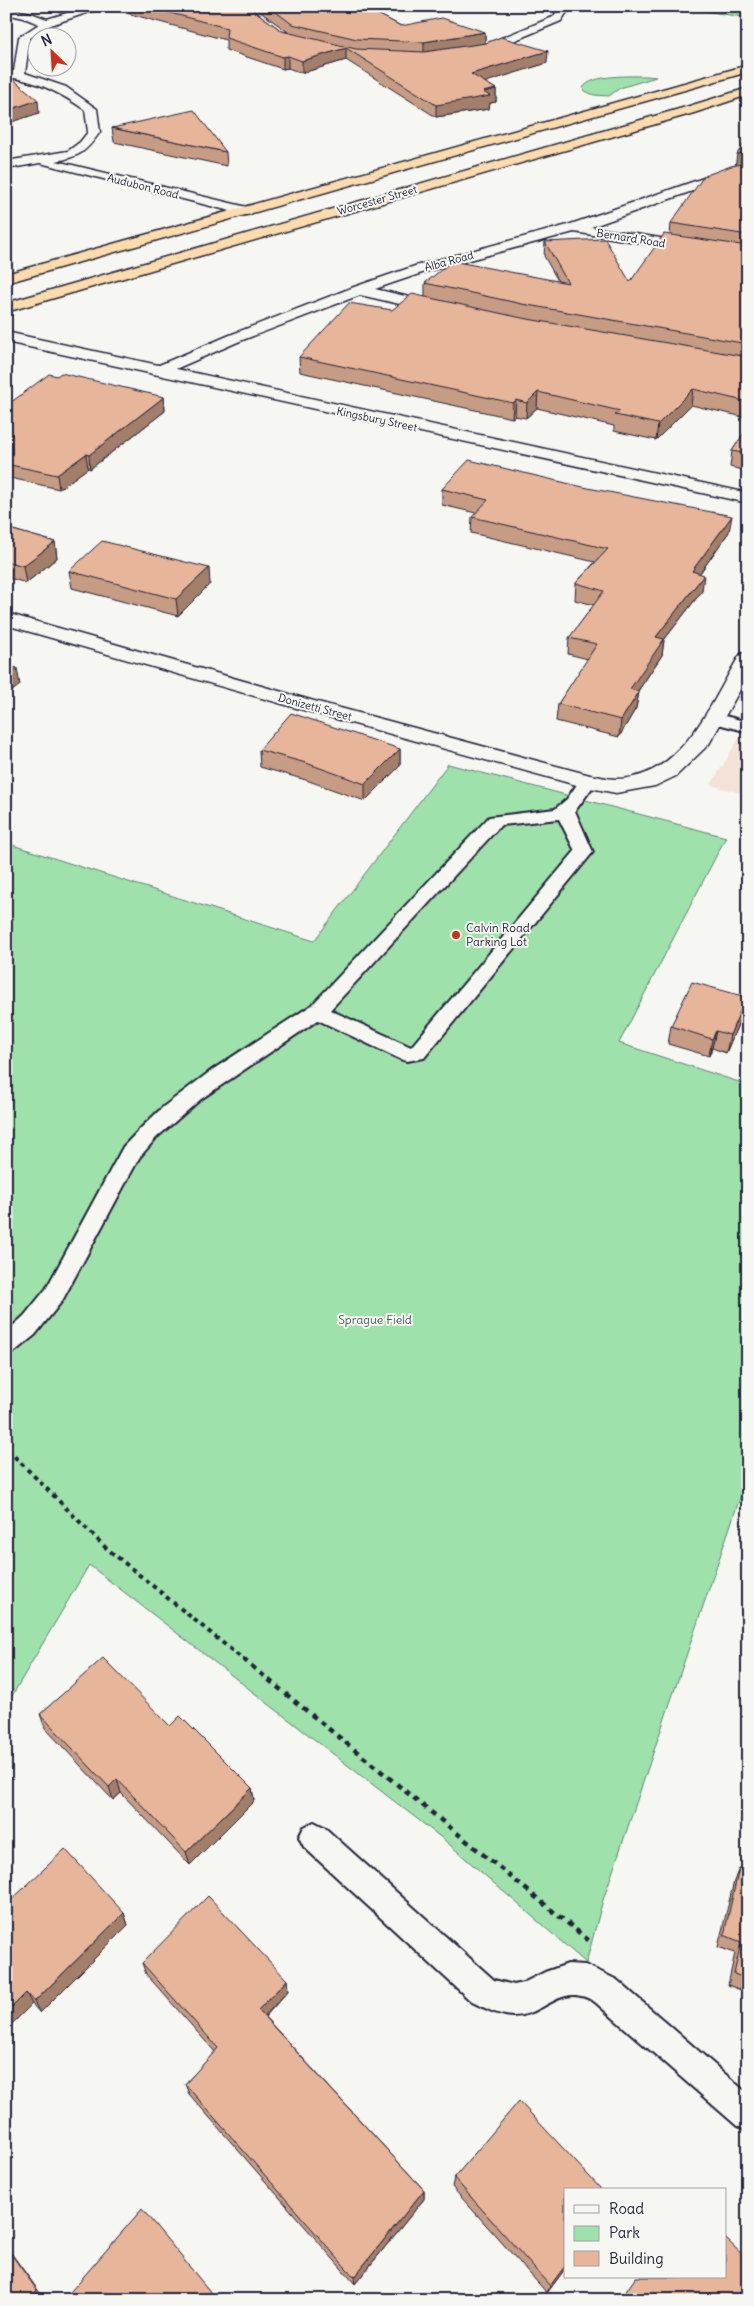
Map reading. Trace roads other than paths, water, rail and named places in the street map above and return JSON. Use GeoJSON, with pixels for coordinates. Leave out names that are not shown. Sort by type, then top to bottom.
{"type":"FeatureCollection","features":[{"type":"Feature","properties":{"kind":"highway","name":"Worcester Street"},"geometry":{"type":"LineString","coordinates":[[6,279],[680,89],[748,68]]}},
{"type":"Feature","properties":{"kind":"highway","name":"Worcester Street"},"geometry":{"type":"LineString","coordinates":[[6,308],[748,91]]}},
{"type":"Feature","properties":{"kind":"highway"},"geometry":{"type":"LineString","coordinates":[[401,168],[419,169],[427,173],[431,179],[427,186]]}},
{"type":"Feature","properties":{"kind":"street"},"geometry":{"type":"LineString","coordinates":[[72,154],[84,145],[94,132],[91,109],[53,84],[40,79],[13,74],[25,37],[47,23],[102,6]]}},
{"type":"Feature","properties":{"kind":"street"},"geometry":{"type":"LineString","coordinates":[[462,54],[481,50],[557,19],[566,6]]}},
{"type":"Feature","properties":{"kind":"street"},"geometry":{"type":"LineString","coordinates":[[6,11],[27,15],[47,23]]}},
{"type":"Feature","properties":{"kind":"street","name":"Audubon Road"},"geometry":{"type":"LineString","coordinates":[[6,164],[72,154],[91,158]]}},
{"type":"Feature","properties":{"kind":"street","name":"Audubon Road"},"geometry":{"type":"LineString","coordinates":[[40,160],[246,212]]}},
{"type":"Feature","properties":{"kind":"street","name":"Alba Road"},"geometry":{"type":"LineString","coordinates":[[158,371],[235,338],[358,290],[420,269],[573,228],[726,175],[748,171]]}},
{"type":"Feature","properties":{"kind":"street"},"geometry":{"type":"LineString","coordinates":[[206,187],[273,204]]}},
{"type":"Feature","properties":{"kind":"street","name":"Bernard Road"},"geometry":{"type":"LineString","coordinates":[[573,228],[748,256]]}},
{"type":"Feature","properties":{"kind":"street"},"geometry":{"type":"LineString","coordinates":[[358,290],[454,311]]}},
{"type":"Feature","properties":{"kind":"street","name":"Kingsbury Street"},"geometry":{"type":"LineString","coordinates":[[6,337],[748,498]]}},
{"type":"Feature","properties":{"kind":"street","name":"Donizetti Street"},"geometry":{"type":"LineString","coordinates":[[6,620],[307,705],[588,781],[616,786],[647,780],[668,771],[698,744],[748,658]]}},
{"type":"Feature","properties":{"kind":"lane"},"geometry":{"type":"LineString","coordinates":[[713,718],[748,727]]}},
{"type":"Feature","properties":{"kind":"lane"},"geometry":{"type":"LineString","coordinates":[[6,1345],[22,1334],[40,1315],[54,1295],[131,1153],[142,1138],[173,1111],[216,1079],[319,1010],[495,821],[514,817],[546,816],[566,810],[588,781]]}},
{"type":"Feature","properties":{"kind":"lane"},"geometry":{"type":"LineString","coordinates":[[319,1010],[324,1017],[407,1054],[417,1053],[584,852],[581,840],[568,823],[566,810]]}},
{"type":"Feature","properties":{"kind":"lane"},"geometry":{"type":"LineString","coordinates":[[314,1837],[483,1991],[497,1999],[512,2002],[529,1998],[549,1986],[580,1979],[593,1983],[606,1991],[748,2115]]}},
{"type":"Feature","properties":{"kind":"place","name":"Calvin Road Parking Lot"},"geometry":{"type":"Point","coordinates":[456,935]}},
{"type":"Feature","properties":{"kind":"park label","name":"Sprague Field"},"geometry":{"type":"Point","coordinates":[375,1320]}}]}
